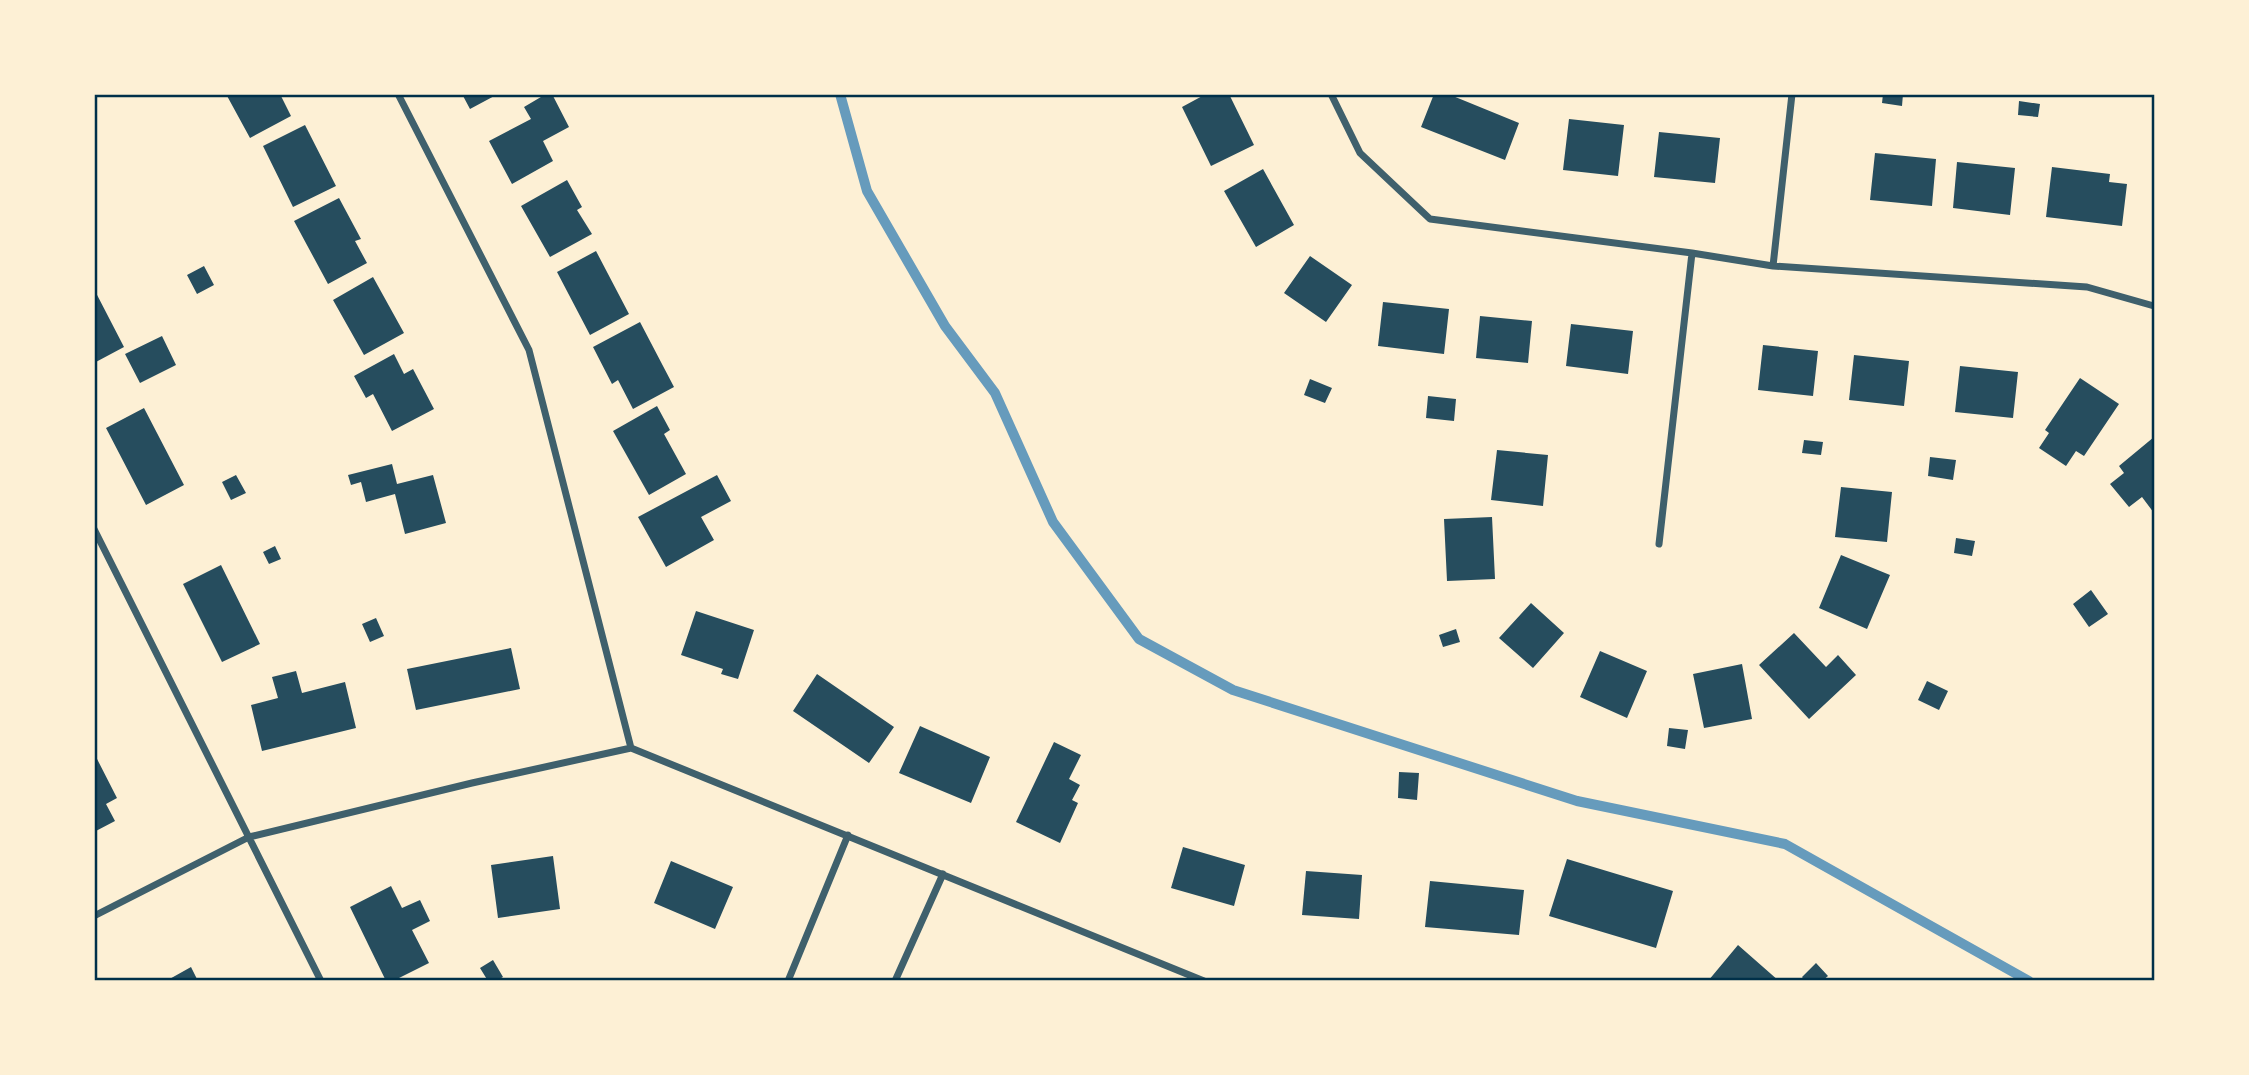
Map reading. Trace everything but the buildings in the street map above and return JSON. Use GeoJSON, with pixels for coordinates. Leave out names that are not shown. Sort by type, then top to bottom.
{"type":"FeatureCollection","features":[{"type":"Feature","properties":{"kind":"street"},"geometry":{"type":"LineString","coordinates":[[398,94],[529,350],[631,748]]}},
{"type":"Feature","properties":{"kind":"street"},"geometry":{"type":"LineString","coordinates":[[1331,94],[1360,153],[1430,219],[1773,266],[2087,287],[2154,306]]}},
{"type":"Feature","properties":{"kind":"street"},"geometry":{"type":"LineString","coordinates":[[1773,266],[1792,94]]}},
{"type":"Feature","properties":{"kind":"street"},"geometry":{"type":"LineString","coordinates":[[1659,544],[1692,253]]}},
{"type":"Feature","properties":{"kind":"street"},"geometry":{"type":"LineString","coordinates":[[94,529],[321,981]]}},
{"type":"Feature","properties":{"kind":"street"},"geometry":{"type":"LineString","coordinates":[[94,916],[249,837],[631,748],[1204,981]]}},
{"type":"Feature","properties":{"kind":"street"},"geometry":{"type":"LineString","coordinates":[[788,981],[848,835]]}},
{"type":"Feature","properties":{"kind":"street"},"geometry":{"type":"LineString","coordinates":[[895,981],[943,874]]}},
{"type":"Feature","properties":{"kind":"waterway"},"geometry":{"type":"LineString","coordinates":[[840,94],[867,191],[945,326],[995,393],[1053,522],[1139,639],[1233,690],[1577,801],[1785,844],[2029,981]]}}]}
